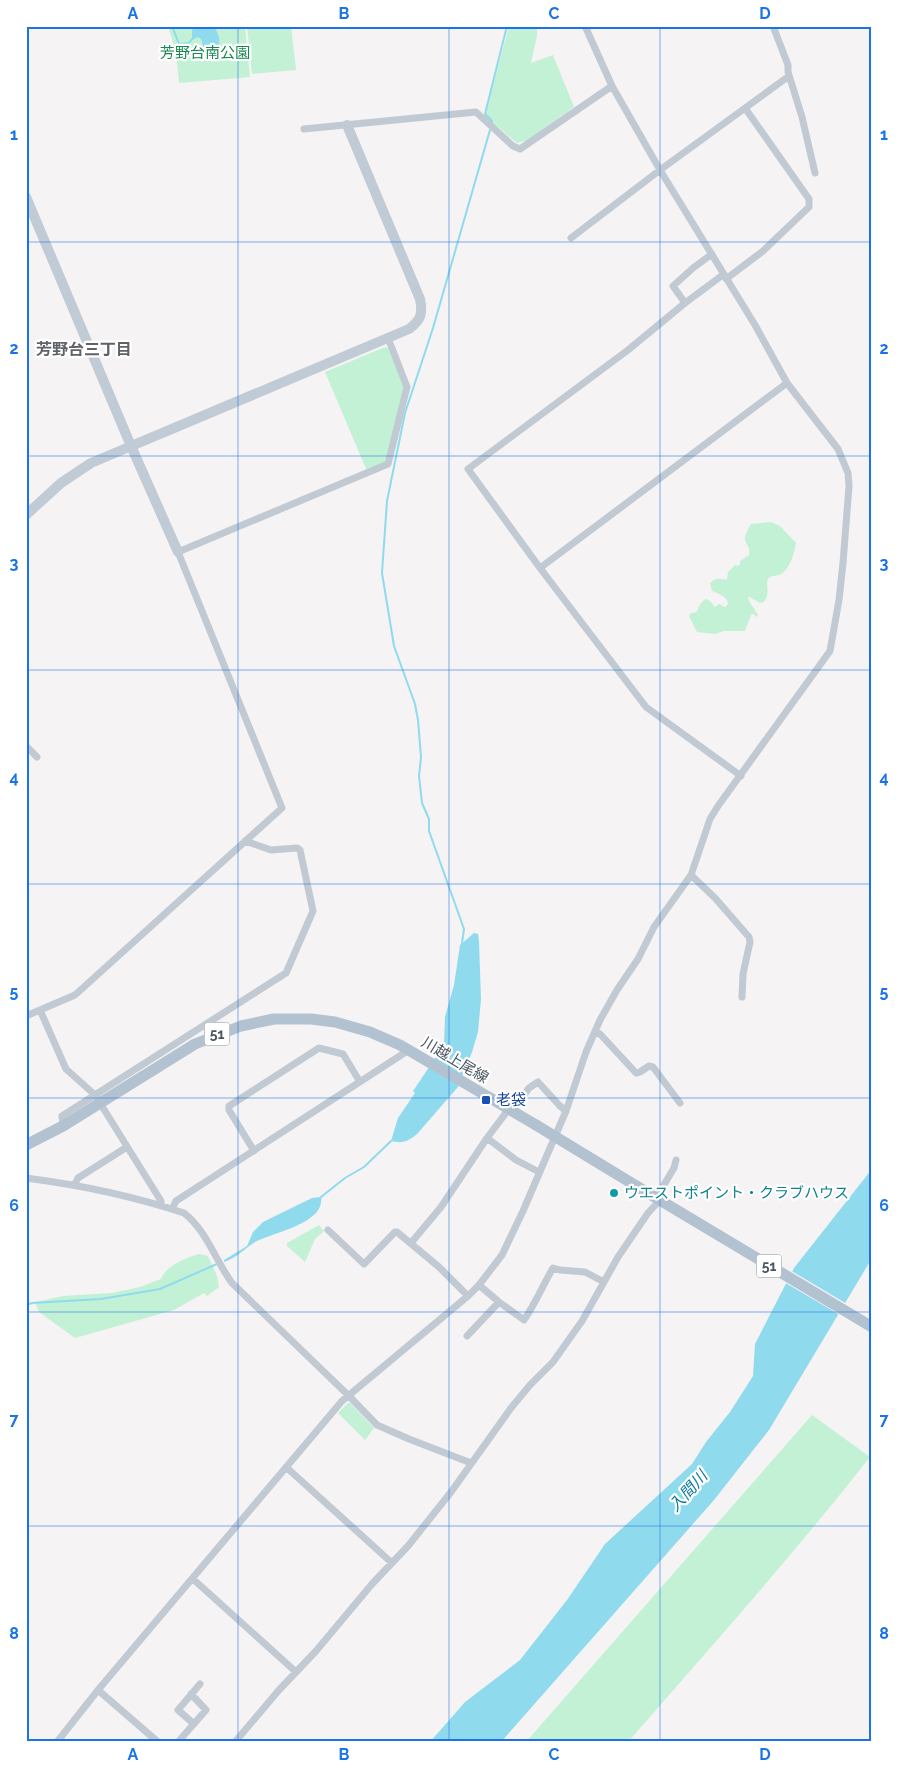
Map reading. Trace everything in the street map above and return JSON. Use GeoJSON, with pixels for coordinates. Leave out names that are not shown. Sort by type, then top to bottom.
{"type":"FeatureCollection","features":[{"type":"Feature","properties":{"kind":"main road","name":"川越上尾線"},"geometry":{"type":"LineString","coordinates":[[26,1145],[63,1126],[98,1100],[194,1044],[229,1030],[258,1022],[291,1019],[335,1022],[370,1032],[409,1050],[872,1327]]}},
{"type":"Feature","properties":{"kind":"street"},"geometry":{"type":"LineString","coordinates":[[57,1742],[98,1690],[342,1402],[468,1296],[502,1255],[566,1111],[586,1052],[609,1004],[638,958],[654,927],[691,875],[710,819],[830,651],[839,600],[849,486],[846,466],[833,441],[787,383],[712,254],[660,170],[612,86],[585,26]]}},
{"type":"Feature","properties":{"kind":"street"},"geometry":{"type":"LineString","coordinates":[[773,26],[788,64],[789,76],[802,117],[815,173]]}},
{"type":"Feature","properties":{"kind":"street"},"geometry":{"type":"LineString","coordinates":[[571,238],[789,76]]}},
{"type":"Feature","properties":{"kind":"street"},"geometry":{"type":"LineString","coordinates":[[304,130],[476,112],[513,146],[520,148],[612,86]]}},
{"type":"Feature","properties":{"kind":"street"},"geometry":{"type":"LineString","coordinates":[[741,776],[646,707],[540,568],[468,469],[628,350],[685,303],[763,251],[808,207],[809,199],[745,108]]}},
{"type":"Feature","properties":{"kind":"street"},"geometry":{"type":"LineString","coordinates":[[26,515],[55,488],[91,463],[409,329],[419,322],[422,316],[421,305],[347,125]]}},
{"type":"Feature","properties":{"kind":"street"},"geometry":{"type":"LineString","coordinates":[[26,197],[178,552],[282,804],[282,808],[75,994],[26,1016]]}},
{"type":"Feature","properties":{"kind":"street"},"geometry":{"type":"LineString","coordinates":[[685,303],[673,286],[712,254]]}},
{"type":"Feature","properties":{"kind":"street"},"geometry":{"type":"LineString","coordinates":[[178,552],[388,464],[407,387],[388,338]]}},
{"type":"Feature","properties":{"kind":"street"},"geometry":{"type":"LineString","coordinates":[[540,568],[787,383]]}},
{"type":"Feature","properties":{"kind":"street"},"geometry":{"type":"LineString","coordinates":[[26,746],[37,757]]}},
{"type":"Feature","properties":{"kind":"street"},"geometry":{"type":"LineString","coordinates":[[98,1100],[286,973],[313,911],[300,850],[297,848],[271,850],[245,841]]}},
{"type":"Feature","properties":{"kind":"street"},"geometry":{"type":"LineString","coordinates":[[691,875],[715,898],[749,937],[750,942],[743,974],[742,997]]}},
{"type":"Feature","properties":{"kind":"street"},"geometry":{"type":"LineString","coordinates":[[40,1010],[66,1070],[98,1100],[161,1200],[161,1206]]}},
{"type":"Feature","properties":{"kind":"street"},"geometry":{"type":"LineString","coordinates":[[595,1031],[636,1072],[640,1072],[649,1066],[653,1067],[680,1103]]}},
{"type":"Feature","properties":{"kind":"street"},"geometry":{"type":"LineString","coordinates":[[254,1151],[229,1110],[229,1106],[319,1048],[343,1054],[360,1082]]}},
{"type":"Feature","properties":{"kind":"street"},"geometry":{"type":"LineString","coordinates":[[172,1209],[176,1201],[409,1050]]}},
{"type":"Feature","properties":{"kind":"street"},"geometry":{"type":"LineString","coordinates":[[411,1243],[441,1207],[487,1138],[529,1088],[538,1082],[566,1111]]}},
{"type":"Feature","properties":{"kind":"street"},"geometry":{"type":"LineString","coordinates":[[487,1138],[516,1160],[539,1172]]}},
{"type":"Feature","properties":{"kind":"street"},"geometry":{"type":"LineString","coordinates":[[75,1184],[78,1178],[127,1147]]}},
{"type":"Feature","properties":{"kind":"street"},"geometry":{"type":"LineString","coordinates":[[235,1742],[408,1546],[451,1492],[518,1400],[530,1385],[554,1362],[582,1321],[604,1282],[648,1214],[661,1201],[676,1160]]}},
{"type":"Feature","properties":{"kind":"street"},"geometry":{"type":"LineString","coordinates":[[26,1178],[75,1184],[172,1209],[184,1214],[194,1221],[222,1270],[232,1283],[377,1425],[471,1463]]}},
{"type":"Feature","properties":{"kind":"street"},"geometry":{"type":"LineString","coordinates":[[328,1230],[364,1264],[394,1232],[439,1266],[468,1296]]}},
{"type":"Feature","properties":{"kind":"street"},"geometry":{"type":"LineString","coordinates":[[479,1285],[524,1320],[535,1305],[536,1297],[553,1268],[586,1272],[604,1282]]}},
{"type":"Feature","properties":{"kind":"street"},"geometry":{"type":"LineString","coordinates":[[467,1336],[499,1302]]}},
{"type":"Feature","properties":{"kind":"street"},"geometry":{"type":"LineString","coordinates":[[286,1466],[392,1563]]}},
{"type":"Feature","properties":{"kind":"street"},"geometry":{"type":"LineString","coordinates":[[193,1579],[296,1672]]}},
{"type":"Feature","properties":{"kind":"street"},"geometry":{"type":"LineString","coordinates":[[194,1724],[178,1710],[200,1684]]}},
{"type":"Feature","properties":{"kind":"street"},"geometry":{"type":"LineString","coordinates":[[98,1690],[158,1742]]}},
{"type":"Feature","properties":{"kind":"street"},"geometry":{"type":"LineString","coordinates":[[178,1742],[206,1710],[191,1694]]}},
{"type":"Feature","properties":{"kind":"green space","name":"芳野台南公園"},"geometry":{"type":"Polygon","coordinates":[[[168,26],[245,26],[250,77],[179,83],[176,53],[168,26]]]}},
{"type":"Feature","properties":{"kind":"green space"},"geometry":{"type":"Polygon","coordinates":[[[247,26],[291,26],[296,70],[252,74],[247,26]]]}},
{"type":"Feature","properties":{"kind":"green space"},"geometry":{"type":"Polygon","coordinates":[[[509,26],[537,26],[537,36],[531,63],[553,55],[574,107],[527,140],[517,143],[485,116],[509,26]]]}},
{"type":"Feature","properties":{"kind":"green space"},"geometry":{"type":"Polygon","coordinates":[[[385,347],[388,348],[405,387],[386,462],[367,471],[325,372],[385,347]]]}},
{"type":"Feature","properties":{"kind":"green space"},"geometry":{"type":"Polygon","coordinates":[[[771,522],[780,526],[796,543],[789,566],[783,573],[768,579],[768,592],[764,602],[760,603],[748,596],[758,615],[757,617],[753,614],[751,615],[745,631],[724,631],[715,634],[697,632],[689,616],[691,613],[697,612],[699,606],[706,599],[715,607],[719,604],[725,607],[728,604],[724,597],[712,591],[710,583],[716,579],[727,580],[728,572],[735,565],[738,566],[740,561],[749,555],[745,537],[751,524],[771,522]]]}},
{"type":"Feature","properties":{"kind":"green space"},"geometry":{"type":"Polygon","coordinates":[[[319,1225],[324,1231],[315,1239],[305,1262],[287,1246],[287,1243],[319,1225]]]}},
{"type":"Feature","properties":{"kind":"green space"},"geometry":{"type":"Polygon","coordinates":[[[200,1254],[208,1256],[217,1276],[219,1287],[207,1296],[204,1293],[174,1310],[75,1338],[39,1312],[35,1302],[63,1296],[112,1293],[140,1287],[161,1279],[172,1266],[200,1254]]]}},
{"type":"Feature","properties":{"kind":"green space"},"geometry":{"type":"Polygon","coordinates":[[[348,1403],[374,1428],[365,1440],[338,1413],[348,1403]]]}},
{"type":"Feature","properties":{"kind":"green space"},"geometry":{"type":"Polygon","coordinates":[[[812,1415],[870,1457],[781,1565],[628,1742],[526,1742],[812,1415]]]}},
{"type":"Feature","properties":{"kind":"water"},"geometry":{"type":"Polygon","coordinates":[[[194,26],[213,26],[216,30],[219,44],[216,52],[212,55],[206,56],[200,51],[203,45],[201,39],[198,37],[192,40],[194,26]]]}},
{"type":"Feature","properties":{"kind":"water"},"geometry":{"type":"Polygon","coordinates":[[[474,933],[478,934],[479,941],[481,999],[478,1032],[472,1052],[458,1087],[417,1134],[405,1141],[391,1141],[398,1118],[415,1093],[413,1091],[444,1045],[445,1017],[454,985],[460,945],[474,933]]]}},
{"type":"Feature","properties":{"kind":"water","name":"入間川"},"geometry":{"type":"Polygon","coordinates":[[[872,1169],[872,1258],[769,1430],[714,1500],[501,1742],[430,1742],[465,1702],[520,1660],[567,1600],[605,1544],[692,1464],[706,1442],[730,1412],[753,1376],[755,1344],[794,1268],[872,1169]]]}},
{"type":"Feature","properties":{"kind":"water"},"geometry":{"type":"Polygon","coordinates":[[[321,1197],[320,1206],[315,1214],[307,1220],[257,1241],[224,1262],[224,1260],[247,1246],[253,1232],[263,1222],[312,1198],[321,1197]]]}},
{"type":"Feature","properties":{"kind":"pier"},"geometry":{"type":"Polygon","coordinates":[[[790,1270],[847,1304],[840,1315],[784,1282],[790,1270]]]}},
{"type":"Feature","properties":{"kind":"waterway"},"geometry":{"type":"LineString","coordinates":[[172,26],[179,44],[189,43],[192,39]]}},
{"type":"Feature","properties":{"kind":"waterway"},"geometry":{"type":"LineString","coordinates":[[492,123],[485,114],[507,26]]}},
{"type":"Feature","properties":{"kind":"waterway"},"geometry":{"type":"LineString","coordinates":[[462,943],[464,929],[429,831],[429,819],[422,803],[419,776],[421,757],[418,720],[415,704],[394,646],[382,573],[387,501],[405,413],[433,328],[490,130]]}},
{"type":"Feature","properties":{"kind":"waterway"},"geometry":{"type":"LineString","coordinates":[[321,1197],[345,1178],[364,1167],[391,1141]]}},
{"type":"Feature","properties":{"kind":"waterway"},"geometry":{"type":"LineString","coordinates":[[26,1305],[32,1303],[101,1299],[160,1289],[217,1264]]}},
{"type":"Feature","properties":{"kind":"place","name":"老袋"},"geometry":{"type":"Point","coordinates":[486,1100]}},
{"type":"Feature","properties":{"kind":"place","name":"ウエストポイント・クラブハウス"},"geometry":{"type":"Point","coordinates":[614,1193]}},
{"type":"Feature","properties":{"kind":"district","name":"芳野台三丁目"},"geometry":{"type":"Point","coordinates":[84,349]}}]}
